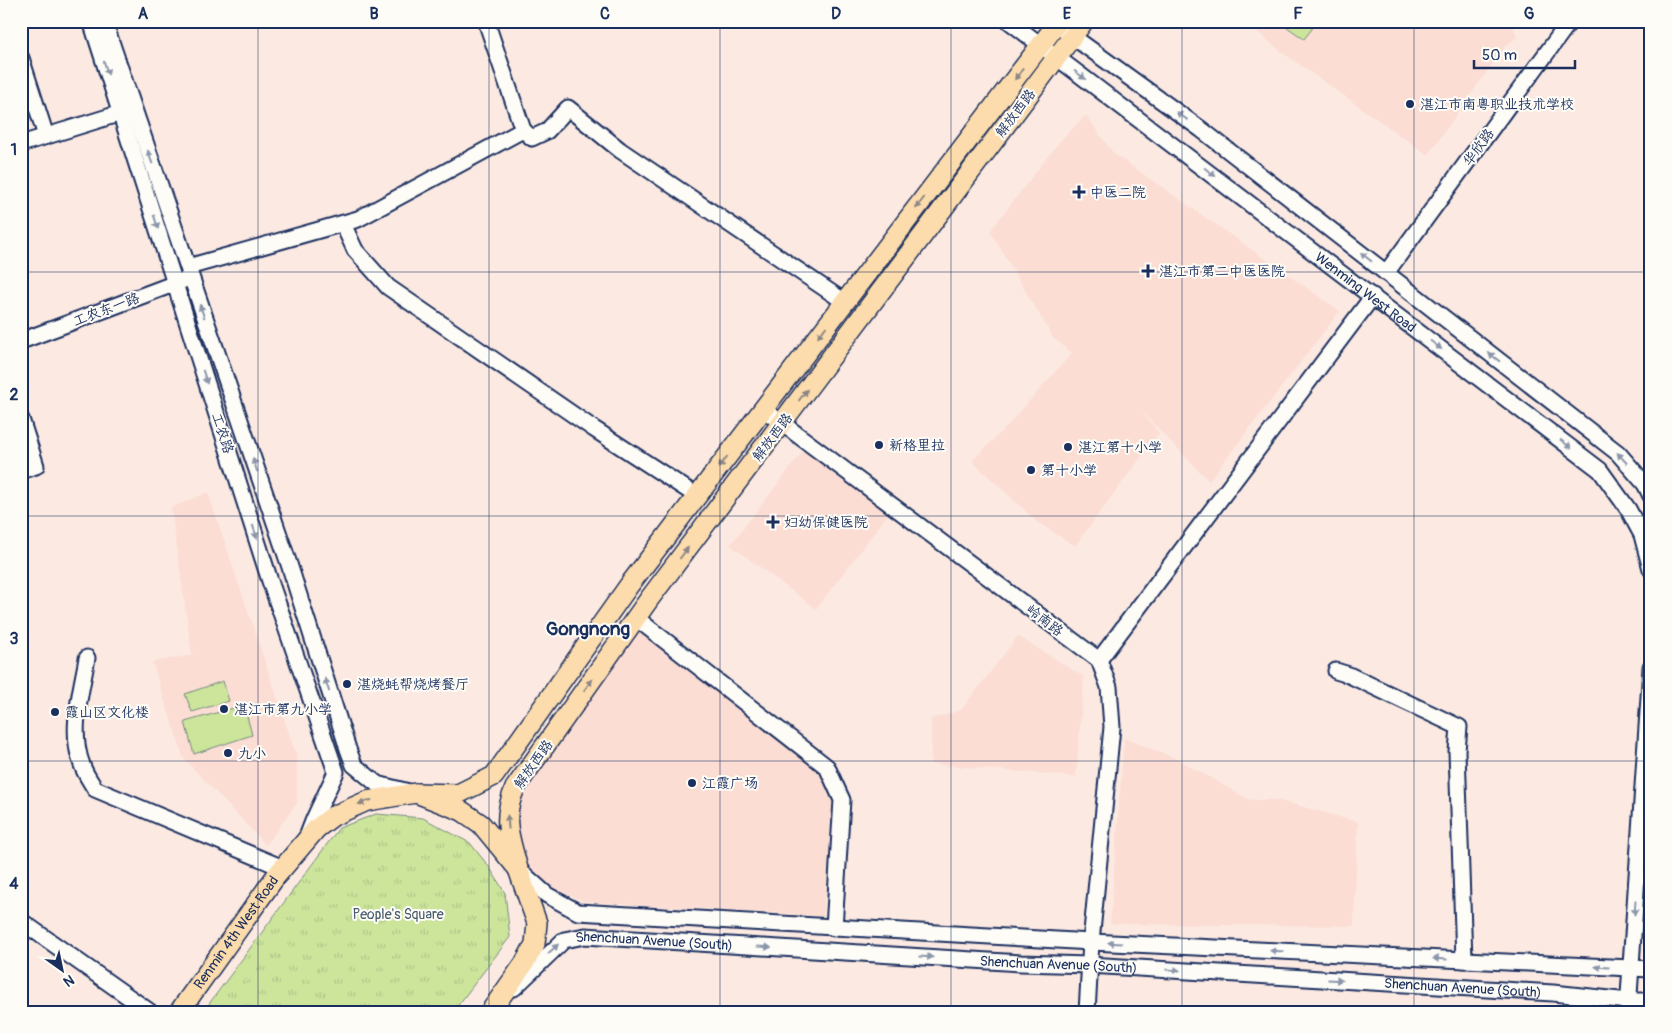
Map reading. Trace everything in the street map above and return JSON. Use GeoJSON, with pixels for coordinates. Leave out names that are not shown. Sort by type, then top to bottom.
{"type":"FeatureCollection","features":[{"type":"Feature","properties":{"kind":"main road","name":"解放西路"},"geometry":{"type":"LineString","coordinates":[[518,869],[506,822],[508,803],[515,788],[636,618],[1084,21]]}},
{"type":"Feature","properties":{"kind":"main road","name":"解放西路"},"geometry":{"type":"LineString","coordinates":[[306,840],[333,816],[366,800],[416,793],[458,794],[494,776],[630,584],[1041,46],[1056,22]]}},
{"type":"Feature","properties":{"kind":"main road"},"geometry":{"type":"LineString","coordinates":[[416,793],[462,811],[481,824],[518,869],[537,923],[536,944],[493,1011]]}},
{"type":"Feature","properties":{"kind":"main road","name":"Renmin 4th West Road"},"geometry":{"type":"LineString","coordinates":[[179,1012],[288,861],[306,840]]}},
{"type":"Feature","properties":{"kind":"street","name":"工农路"},"geometry":{"type":"LineString","coordinates":[[91,21],[270,580],[336,772],[306,840]]}},
{"type":"Feature","properties":{"kind":"street","name":"工农路"},"geometry":{"type":"LineString","coordinates":[[104,21],[289,564],[354,765],[376,784],[416,793]]}},
{"type":"Feature","properties":{"kind":"street"},"geometry":{"type":"LineString","coordinates":[[486,21],[523,130],[532,138],[547,130],[568,108],[620,150],[845,302]]}},
{"type":"Feature","properties":{"kind":"street","name":"Wenming West Road"},"geometry":{"type":"LineString","coordinates":[[1009,21],[1600,470],[1628,509],[1642,535],[1651,569]]}},
{"type":"Feature","properties":{"kind":"street","name":"华欣路"},"geometry":{"type":"LineString","coordinates":[[1386,273],[1570,21]]}},
{"type":"Feature","properties":{"kind":"street","name":"Wenming West Road"},"geometry":{"type":"LineString","coordinates":[[1056,22],[1072,37],[1202,130],[1618,453],[1649,487]]}},
{"type":"Feature","properties":{"kind":"street"},"geometry":{"type":"LineString","coordinates":[[21,58],[46,136]]}},
{"type":"Feature","properties":{"kind":"street"},"geometry":{"type":"LineString","coordinates":[[21,144],[120,113]]}},
{"type":"Feature","properties":{"kind":"street","name":"工农东一路"},"geometry":{"type":"LineString","coordinates":[[21,341],[175,283],[190,273],[358,219],[523,130]]}},
{"type":"Feature","properties":{"kind":"street"},"geometry":{"type":"LineString","coordinates":[[343,224],[355,250],[388,287],[594,429],[697,496]]}},
{"type":"Feature","properties":{"kind":"street"},"geometry":{"type":"LineString","coordinates":[[1088,1012],[1091,942],[1112,727],[1109,687],[1099,660],[1372,296]]}},
{"type":"Feature","properties":{"kind":"street","name":"岭南路"},"geometry":{"type":"LineString","coordinates":[[763,409],[1099,660]]}},
{"type":"Feature","properties":{"kind":"street"},"geometry":{"type":"LineString","coordinates":[[21,419],[36,466],[21,471]]}},
{"type":"Feature","properties":{"kind":"street"},"geometry":{"type":"LineString","coordinates":[[636,618],[827,767],[842,800],[834,928]]}},
{"type":"Feature","properties":{"kind":"street"},"geometry":{"type":"LineString","coordinates":[[87,658],[76,722],[76,744],[82,766],[95,789],[288,861]]}},
{"type":"Feature","properties":{"kind":"street"},"geometry":{"type":"LineString","coordinates":[[1629,1007],[1651,667]]}},
{"type":"Feature","properties":{"kind":"street"},"geometry":{"type":"LineString","coordinates":[[1336,671],[1349,675],[1459,727],[1457,751],[1464,960]]}},
{"type":"Feature","properties":{"kind":"street","name":"Shenchuan Avenue (South)"},"geometry":{"type":"LineString","coordinates":[[518,869],[547,895],[578,912],[1091,942],[1651,969]]}},
{"type":"Feature","properties":{"kind":"street"},"geometry":{"type":"LineString","coordinates":[[21,922],[150,1012]]}},
{"type":"Feature","properties":{"kind":"street","name":"Shenchuan Avenue (South)"},"geometry":{"type":"LineString","coordinates":[[493,1011],[564,940],[585,936],[1021,964],[1090,965],[1553,993],[1629,1007],[1651,1002]]}},
{"type":"Feature","properties":{"kind":"shaded area","name":"湛江市南粤职业技术学校"},"geometry":{"type":"Polygon","coordinates":[[[1244,21],[1430,21],[1439,27],[1443,21],[1507,21],[1512,25],[1518,37],[1506,45],[1428,155],[1283,53],[1244,21]]]}},
{"type":"Feature","properties":{"kind":"shaded area","name":"湛江市第二中医医院"},"geometry":{"type":"Polygon","coordinates":[[[1086,115],[1113,153],[1340,311],[1209,481],[1141,411],[1159,433],[1075,546],[1037,522],[972,461],[1009,424],[1072,353],[1053,338],[990,231],[1059,142],[1086,115]]]}},
{"type":"Feature","properties":{"kind":"shaded area"},"geometry":{"type":"Polygon","coordinates":[[[804,450],[889,513],[816,609],[730,545],[804,450]]]}},
{"type":"Feature","properties":{"kind":"shaded area","name":"湛江市第九小学"},"geometry":{"type":"Polygon","coordinates":[[[208,492],[297,757],[297,803],[266,845],[184,759],[152,662],[192,655],[171,508],[208,492]]]}},
{"type":"Feature","properties":{"kind":"shaded area","name":"江霞广场"},"geometry":{"type":"Polygon","coordinates":[[[639,629],[823,769],[835,800],[823,916],[586,902],[550,887],[525,865],[515,823],[521,796],[639,629]]]}},
{"type":"Feature","properties":{"kind":"shaded area"},"geometry":{"type":"Polygon","coordinates":[[[1018,636],[1084,677],[1076,777],[931,764],[931,719],[961,710],[1018,636]]]}},
{"type":"Feature","properties":{"kind":"shaded area"},"geometry":{"type":"Polygon","coordinates":[[[1124,738],[1175,758],[1250,800],[1278,800],[1358,822],[1354,926],[1110,924],[1124,738]]]}},
{"type":"Feature","properties":{"kind":"green space"},"geometry":{"type":"Polygon","coordinates":[[[1281,21],[1318,21],[1304,39],[1281,21]]]}},
{"type":"Feature","properties":{"kind":"green space"},"geometry":{"type":"Polygon","coordinates":[[[223,681],[229,701],[192,712],[185,694],[223,681]]]}},
{"type":"Feature","properties":{"kind":"green space"},"geometry":{"type":"Polygon","coordinates":[[[244,705],[252,735],[194,754],[185,722],[244,705]]]}},
{"type":"Feature","properties":{"kind":"green space","name":"People's Square"},"geometry":{"type":"Polygon","coordinates":[[[376,814],[423,818],[470,843],[490,868],[505,893],[510,937],[453,1012],[203,1012],[339,828],[376,814]]]}},
{"type":"Feature","properties":{"kind":"place","name":"湛江市南粤职业技术学校"},"geometry":{"type":"Point","coordinates":[1410,104]}},
{"type":"Feature","properties":{"kind":"place","name":"中医二院"},"geometry":{"type":"Point","coordinates":[1079,192]}},
{"type":"Feature","properties":{"kind":"place","name":"湛江市第二中医医院"},"geometry":{"type":"Point","coordinates":[1148,271]}},
{"type":"Feature","properties":{"kind":"place","name":"新格里拉"},"geometry":{"type":"Point","coordinates":[879,445]}},
{"type":"Feature","properties":{"kind":"place","name":"湛江第十小学"},"geometry":{"type":"Point","coordinates":[1068,447]}},
{"type":"Feature","properties":{"kind":"place","name":"第十小学"},"geometry":{"type":"Point","coordinates":[1031,470]}},
{"type":"Feature","properties":{"kind":"place","name":"妇幼保健医院"},"geometry":{"type":"Point","coordinates":[773,522]}},
{"type":"Feature","properties":{"kind":"place","name":"湛烧蚝帮烧烤餐厅"},"geometry":{"type":"Point","coordinates":[347,684]}},
{"type":"Feature","properties":{"kind":"place","name":"湛江市第九小学"},"geometry":{"type":"Point","coordinates":[224,709]}},
{"type":"Feature","properties":{"kind":"place","name":"霞山区文化楼"},"geometry":{"type":"Point","coordinates":[55,712]}},
{"type":"Feature","properties":{"kind":"place","name":"九小"},"geometry":{"type":"Point","coordinates":[228,753]}},
{"type":"Feature","properties":{"kind":"place","name":"江霞广场"},"geometry":{"type":"Point","coordinates":[692,783]}},
{"type":"Feature","properties":{"kind":"district","name":"Gongnong"},"geometry":{"type":"Point","coordinates":[588,628]}}]}
